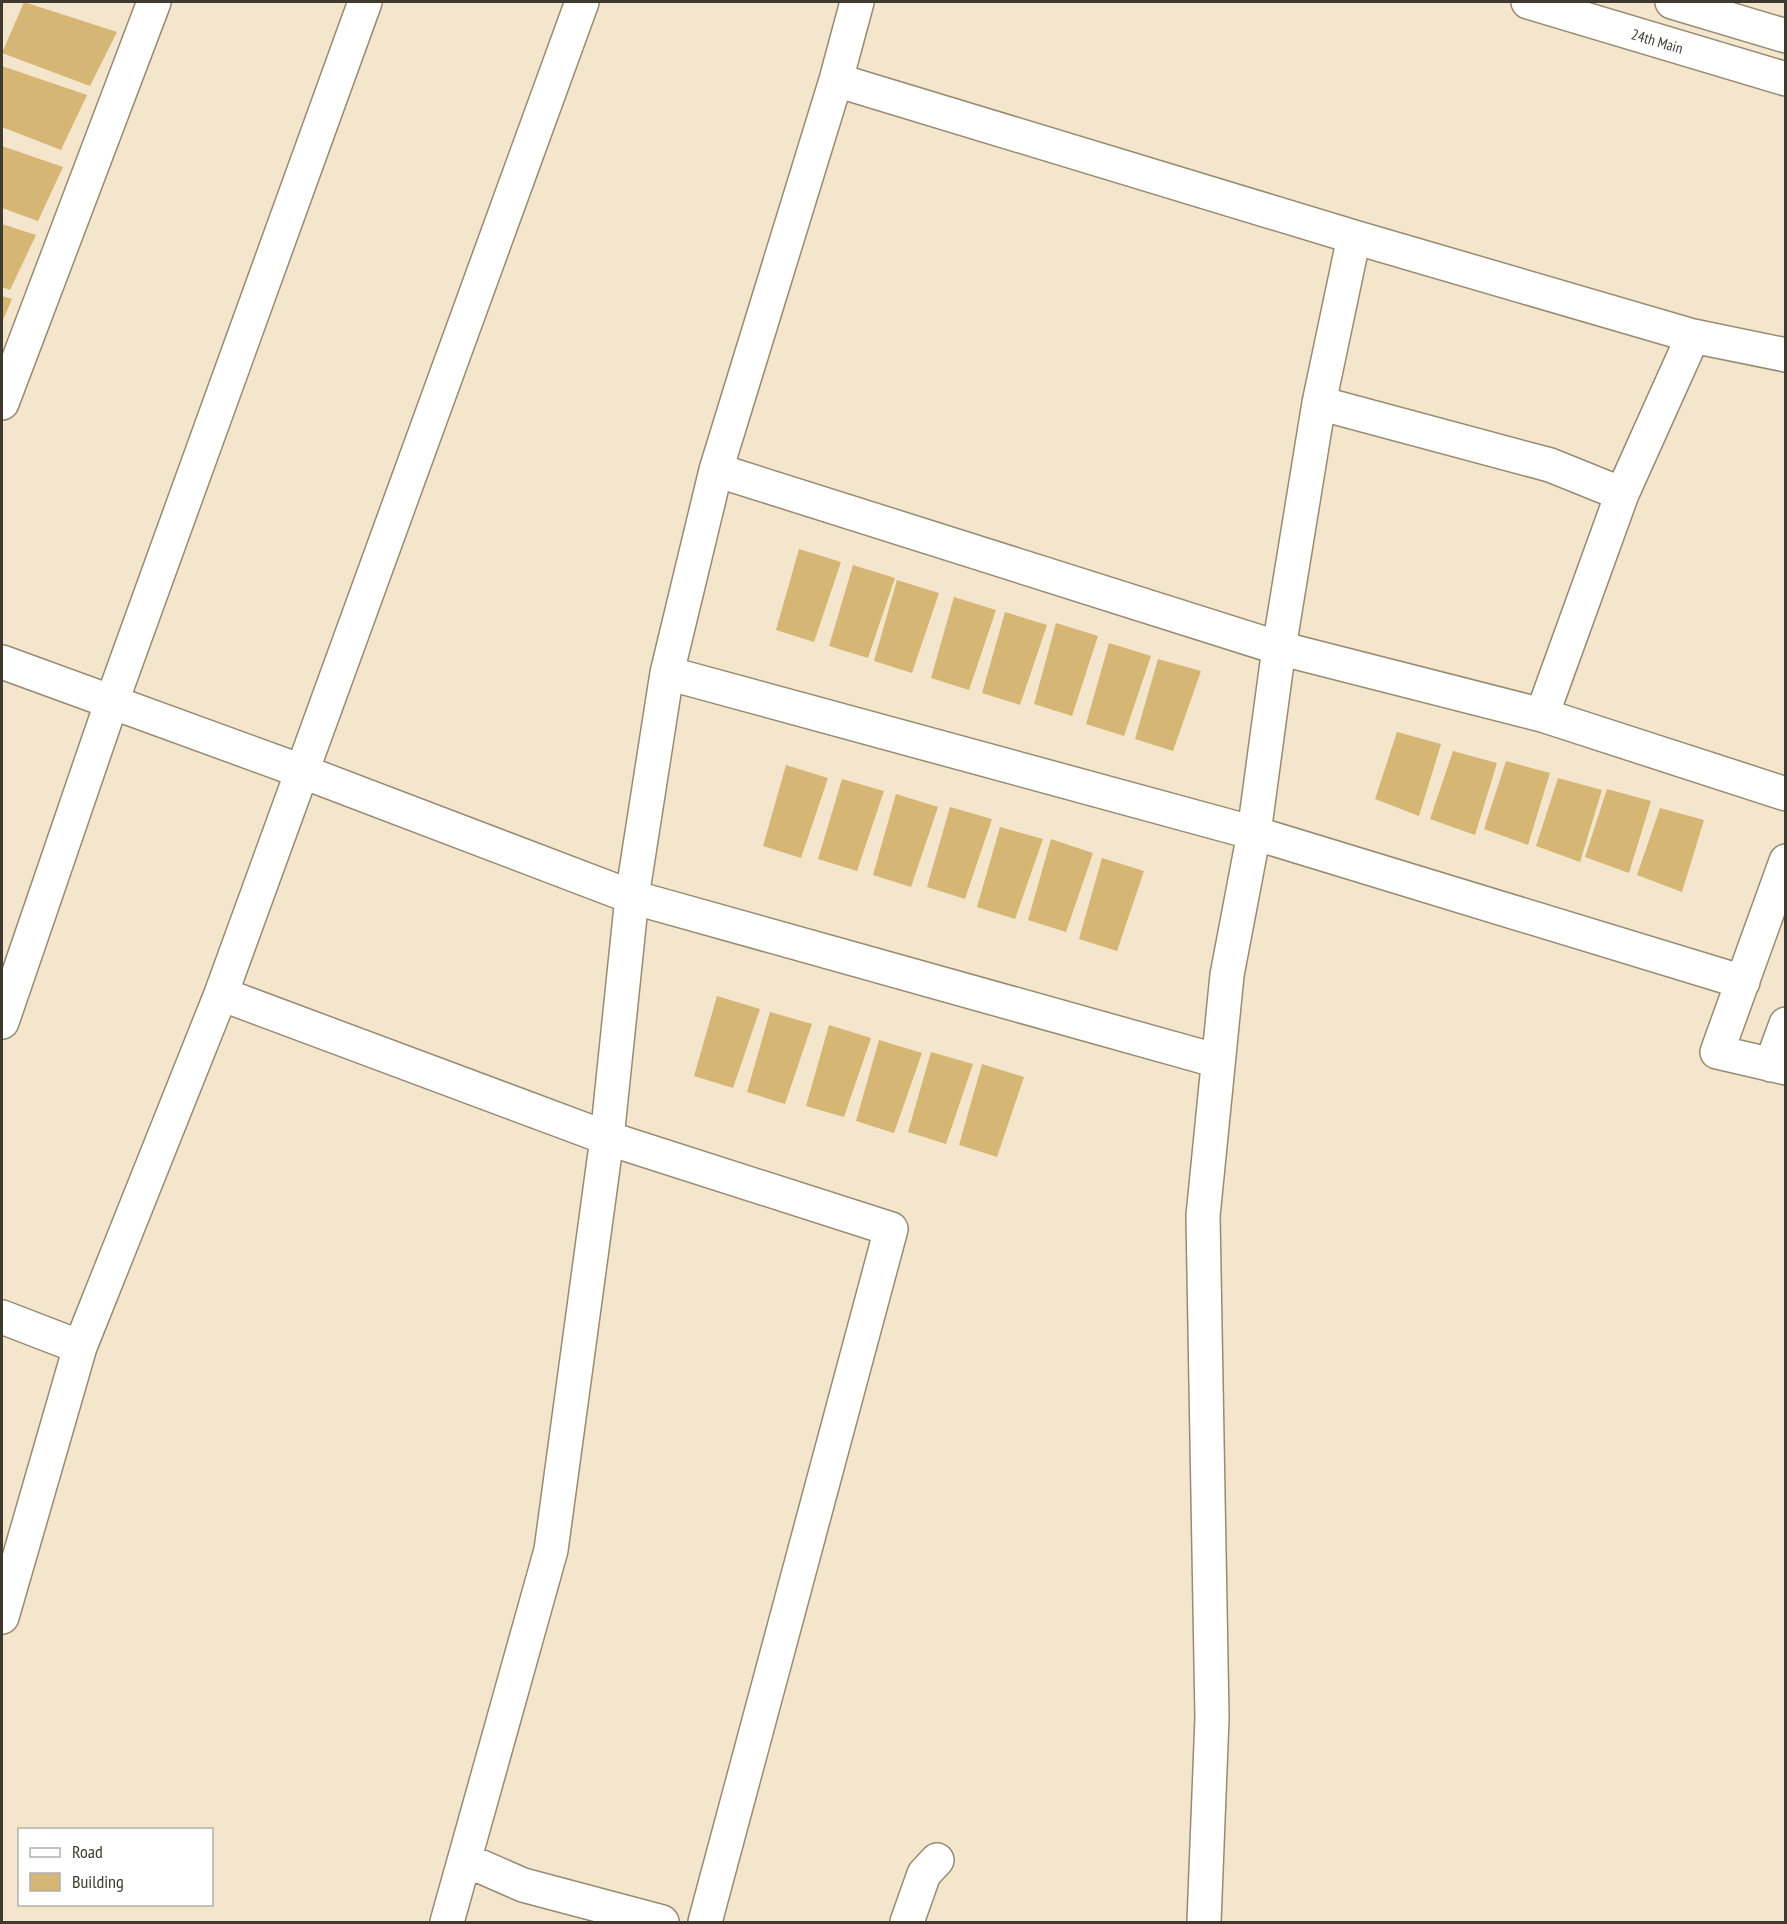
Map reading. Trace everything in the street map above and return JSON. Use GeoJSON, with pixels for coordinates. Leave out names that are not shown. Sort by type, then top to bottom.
{"type":"FeatureCollection","features":[{"type":"Feature","properties":{"kind":"street"},"geometry":{"type":"LineString","coordinates":[[2,403],[154,2]]}},
{"type":"Feature","properties":{"kind":"street"},"geometry":{"type":"LineString","coordinates":[[2,1022],[112,701],[365,2]]}},
{"type":"Feature","properties":{"kind":"street"},"geometry":{"type":"LineString","coordinates":[[2,1617],[80,1347],[221,994],[582,2]]}},
{"type":"Feature","properties":{"kind":"street"},"geometry":{"type":"LineString","coordinates":[[447,1923],[551,1550],[607,1138],[632,897],[667,673],[716,470],[836,81],[857,2]]}},
{"type":"Feature","properties":{"kind":"street","name":"24th Main"},"geometry":{"type":"LineString","coordinates":[[1528,2],[1785,79]]}},
{"type":"Feature","properties":{"kind":"street"},"geometry":{"type":"LineString","coordinates":[[1672,2],[1785,36]]}},
{"type":"Feature","properties":{"kind":"street"},"geometry":{"type":"LineString","coordinates":[[836,81],[1692,336],[1785,355]]}},
{"type":"Feature","properties":{"kind":"street"},"geometry":{"type":"LineString","coordinates":[[1204,1923],[1212,1718],[1203,1216],[1227,975],[1254,833],[1279,648],[1319,403],[1354,237]]}},
{"type":"Feature","properties":{"kind":"street"},"geometry":{"type":"LineString","coordinates":[[1542,715],[1622,494],[1692,336]]}},
{"type":"Feature","properties":{"kind":"street"},"geometry":{"type":"LineString","coordinates":[[1319,403],[1550,465],[1622,494]]}},
{"type":"Feature","properties":{"kind":"street"},"geometry":{"type":"LineString","coordinates":[[716,470],[1279,648],[1542,715],[1785,794]]}},
{"type":"Feature","properties":{"kind":"street"},"geometry":{"type":"LineString","coordinates":[[2,662],[301,771],[632,897],[1218,1061]]}},
{"type":"Feature","properties":{"kind":"street"},"geometry":{"type":"LineString","coordinates":[[667,673],[1254,833],[1743,982]]}},
{"type":"Feature","properties":{"kind":"street"},"geometry":{"type":"LineString","coordinates":[[1785,861],[1717,1052],[1778,1067],[1785,1024]]}},
{"type":"Feature","properties":{"kind":"street"},"geometry":{"type":"LineString","coordinates":[[221,994],[607,1138],[891,1228],[705,1923]]}},
{"type":"Feature","properties":{"kind":"street"},"geometry":{"type":"LineString","coordinates":[[2,1317],[80,1347]]}},
{"type":"Feature","properties":{"kind":"street"},"geometry":{"type":"LineString","coordinates":[[466,1860],[523,1885],[662,1923]]}},
{"type":"Feature","properties":{"kind":"street"},"geometry":{"type":"LineString","coordinates":[[907,1923],[924,1874],[937,1860]]}},
{"type":"Feature","properties":{"kind":"building"},"geometry":{"type":"Polygon","coordinates":[[[24,2],[117,32],[90,86],[2,53],[24,2]]]}},
{"type":"Feature","properties":{"kind":"building"},"geometry":{"type":"Polygon","coordinates":[[[2,66],[87,95],[61,150],[2,127],[2,66]]]}},
{"type":"Feature","properties":{"kind":"building"},"geometry":{"type":"Polygon","coordinates":[[[2,146],[63,167],[38,221],[2,208],[2,146]]]}},
{"type":"Feature","properties":{"kind":"building"},"geometry":{"type":"Polygon","coordinates":[[[2,224],[36,235],[10,290],[2,287],[2,224]]]}},
{"type":"Feature","properties":{"kind":"building"},"geometry":{"type":"Polygon","coordinates":[[[2,296],[12,299],[2,322],[2,296]]]}},
{"type":"Feature","properties":{"kind":"building"},"geometry":{"type":"Polygon","coordinates":[[[799,549],[841,562],[814,642],[776,630],[799,549]]]}},
{"type":"Feature","properties":{"kind":"building"},"geometry":{"type":"Polygon","coordinates":[[[853,565],[895,578],[868,658],[829,646],[853,565]]]}},
{"type":"Feature","properties":{"kind":"building"},"geometry":{"type":"Polygon","coordinates":[[[897,580],[939,593],[912,673],[874,661],[897,580]]]}},
{"type":"Feature","properties":{"kind":"building"},"geometry":{"type":"Polygon","coordinates":[[[954,597],[996,610],[969,690],[931,678],[954,597]]]}},
{"type":"Feature","properties":{"kind":"building"},"geometry":{"type":"Polygon","coordinates":[[[1005,612],[1047,625],[1020,705],[982,693],[1005,612]]]}},
{"type":"Feature","properties":{"kind":"building"},"geometry":{"type":"Polygon","coordinates":[[[1056,623],[1098,636],[1072,716],[1034,704],[1056,623]]]}},
{"type":"Feature","properties":{"kind":"building"},"geometry":{"type":"Polygon","coordinates":[[[1109,643],[1151,656],[1124,736],[1086,724],[1109,643]]]}},
{"type":"Feature","properties":{"kind":"building"},"geometry":{"type":"Polygon","coordinates":[[[1158,659],[1201,671],[1173,751],[1135,739],[1158,659]]]}},
{"type":"Feature","properties":{"kind":"building"},"geometry":{"type":"Polygon","coordinates":[[[1397,732],[1441,744],[1419,816],[1375,799],[1397,732]]]}},
{"type":"Feature","properties":{"kind":"building"},"geometry":{"type":"Polygon","coordinates":[[[1453,751],[1497,763],[1475,835],[1430,819],[1453,751]]]}},
{"type":"Feature","properties":{"kind":"building"},"geometry":{"type":"Polygon","coordinates":[[[1506,761],[1550,773],[1528,845],[1484,829],[1506,761]]]}},
{"type":"Feature","properties":{"kind":"building"},"geometry":{"type":"Polygon","coordinates":[[[786,765],[828,778],[801,858],[763,846],[786,765]]]}},
{"type":"Feature","properties":{"kind":"building"},"geometry":{"type":"Polygon","coordinates":[[[1558,778],[1602,790],[1580,862],[1536,846],[1558,778]]]}},
{"type":"Feature","properties":{"kind":"building"},"geometry":{"type":"Polygon","coordinates":[[[842,779],[884,791],[857,871],[818,859],[842,779]]]}},
{"type":"Feature","properties":{"kind":"building"},"geometry":{"type":"Polygon","coordinates":[[[1607,789],[1651,801],[1629,873],[1585,857],[1607,789]]]}},
{"type":"Feature","properties":{"kind":"building"},"geometry":{"type":"Polygon","coordinates":[[[896,794],[938,807],[911,887],[873,875],[896,794]]]}},
{"type":"Feature","properties":{"kind":"building"},"geometry":{"type":"Polygon","coordinates":[[[950,807],[992,819],[965,899],[927,887],[950,807]]]}},
{"type":"Feature","properties":{"kind":"building"},"geometry":{"type":"Polygon","coordinates":[[[1660,808],[1704,820],[1682,892],[1637,875],[1660,808]]]}},
{"type":"Feature","properties":{"kind":"building"},"geometry":{"type":"Polygon","coordinates":[[[1000,827],[1043,839],[1015,919],[977,907],[1000,827]]]}},
{"type":"Feature","properties":{"kind":"building"},"geometry":{"type":"Polygon","coordinates":[[[1051,839],[1093,853],[1066,932],[1028,920],[1051,839]]]}},
{"type":"Feature","properties":{"kind":"building"},"geometry":{"type":"Polygon","coordinates":[[[1102,858],[1144,871],[1117,951],[1079,939],[1102,858]]]}},
{"type":"Feature","properties":{"kind":"building"},"geometry":{"type":"Polygon","coordinates":[[[717,996],[760,1009],[733,1088],[694,1076],[717,996]]]}},
{"type":"Feature","properties":{"kind":"building"},"geometry":{"type":"Polygon","coordinates":[[[770,1012],[812,1024],[785,1104],[747,1092],[770,1012]]]}},
{"type":"Feature","properties":{"kind":"building"},"geometry":{"type":"Polygon","coordinates":[[[829,1025],[871,1038],[844,1117],[806,1106],[829,1025]]]}},
{"type":"Feature","properties":{"kind":"building"},"geometry":{"type":"Polygon","coordinates":[[[879,1040],[922,1053],[894,1133],[856,1121],[879,1040]]]}},
{"type":"Feature","properties":{"kind":"building"},"geometry":{"type":"Polygon","coordinates":[[[931,1052],[973,1064],[946,1144],[908,1132],[931,1052]]]}},
{"type":"Feature","properties":{"kind":"building"},"geometry":{"type":"Polygon","coordinates":[[[982,1064],[1024,1077],[997,1157],[959,1145],[982,1064]]]}}]}
